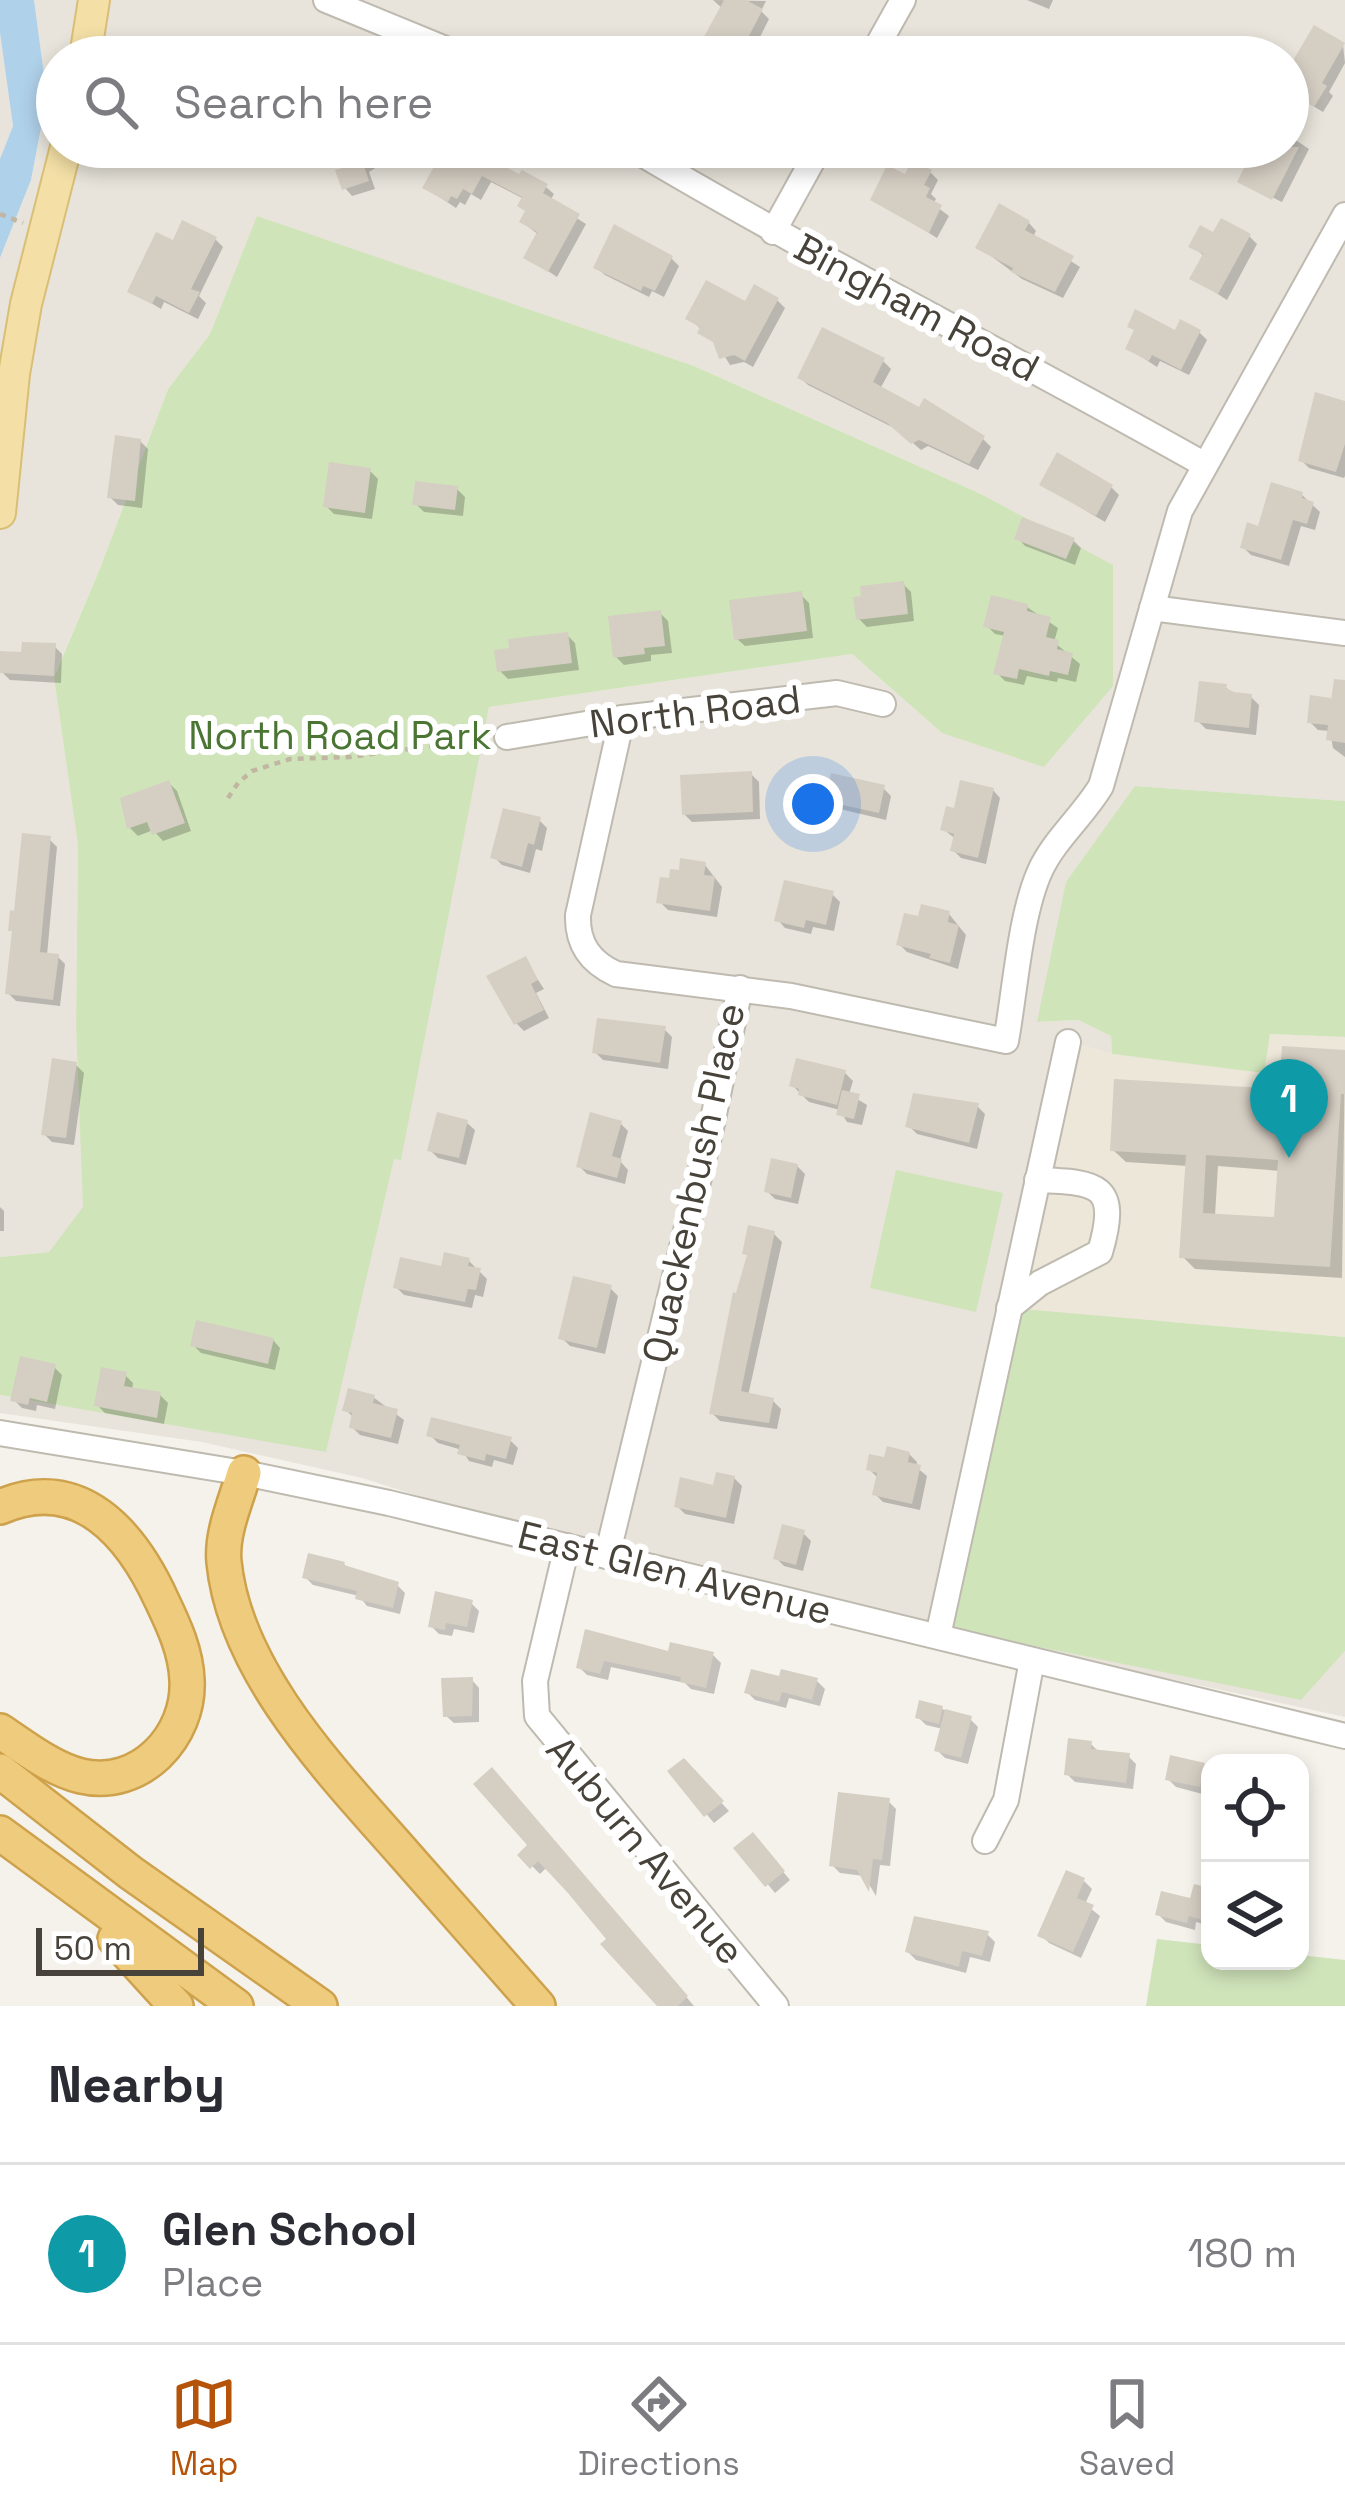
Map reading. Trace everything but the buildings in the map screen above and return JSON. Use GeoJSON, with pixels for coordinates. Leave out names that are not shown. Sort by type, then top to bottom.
{"type":"FeatureCollection","features":[{"type":"Feature","properties":{"kind":"highway"},"geometry":{"type":"LineString","coordinates":[[244,1474],[226,1533],[224,1561],[231,1594],[261,1669],[320,1756],[538,2006]]}},
{"type":"Feature","properties":{"kind":"highway"},"geometry":{"type":"LineString","coordinates":[[0,1508],[22,1499],[54,1498],[86,1507],[111,1524],[132,1548],[158,1592],[181,1648],[188,1686],[185,1711],[169,1742],[150,1761],[116,1777],[69,1772],[0,1731]]}},
{"type":"Feature","properties":{"kind":"highway"},"geometry":{"type":"LineString","coordinates":[[0,1771],[131,1873],[320,2006]]}},
{"type":"Feature","properties":{"kind":"highway"},"geometry":{"type":"LineString","coordinates":[[1,1834],[236,2006]]}},
{"type":"Feature","properties":{"kind":"highway"},"geometry":{"type":"LineString","coordinates":[[65,1884],[176,2006]]}},
{"type":"Feature","properties":{"kind":"main road"},"geometry":{"type":"LineString","coordinates":[[88,36],[94,0]]}},
{"type":"Feature","properties":{"kind":"main road"},"geometry":{"type":"LineString","coordinates":[[0,513],[26,304],[61,168]]}},
{"type":"Feature","properties":{"kind":"street"},"geometry":{"type":"LineString","coordinates":[[326,0],[414,36]]}},
{"type":"Feature","properties":{"kind":"street"},"geometry":{"type":"LineString","coordinates":[[883,36],[903,0]]}},
{"type":"Feature","properties":{"kind":"street","name":"Bingham Road"},"geometry":{"type":"LineString","coordinates":[[664,168],[772,232],[1022,362],[1205,465]]}},
{"type":"Feature","properties":{"kind":"street"},"geometry":{"type":"LineString","coordinates":[[772,232],[808,168]]}},
{"type":"Feature","properties":{"kind":"street"},"geometry":{"type":"LineString","coordinates":[[740,988],[1006,1041],[1031,896],[1051,852],[1087,811],[1100,786],[1180,512],[1345,215]]}},
{"type":"Feature","properties":{"kind":"street"},"geometry":{"type":"LineString","coordinates":[[1152,608],[1345,634]]}},
{"type":"Feature","properties":{"kind":"street","name":"North Road"},"geometry":{"type":"LineString","coordinates":[[507,737],[622,718],[837,693],[883,704]]}},
{"type":"Feature","properties":{"kind":"street","name":"Quackenbush Place"},"geometry":{"type":"LineString","coordinates":[[607,1556],[712,1124],[740,988],[616,974],[600,967],[580,941],[578,915],[622,718]]}},
{"type":"Feature","properties":{"kind":"street"},"geometry":{"type":"LineString","coordinates":[[938,1636],[1068,1042]]}},
{"type":"Feature","properties":{"kind":"street"},"geometry":{"type":"LineString","coordinates":[[1009,1308],[1040,1283],[1100,1252],[1106,1230],[1108,1204],[1097,1189],[1076,1180],[1037,1180]]}},
{"type":"Feature","properties":{"kind":"street","name":"East Glen Avenue"},"geometry":{"type":"LineString","coordinates":[[0,1433],[389,1503],[1345,1736]]}},
{"type":"Feature","properties":{"kind":"street","name":"Auburn Avenue"},"geometry":{"type":"LineString","coordinates":[[567,1546],[535,1681],[538,1716],[776,2006]]}},
{"type":"Feature","properties":{"kind":"street"},"geometry":{"type":"LineString","coordinates":[[985,1840],[1006,1800],[1032,1660]]}},
{"type":"Feature","properties":{"kind":"path"},"geometry":{"type":"LineString","coordinates":[[228,799],[252,771],[290,759],[350,757],[507,737]]}},
{"type":"Feature","properties":{"kind":"shaded area"},"geometry":{"type":"Polygon","coordinates":[[[34,0],[1345,0],[1345,801],[1135,786],[1037,1022],[1078,1020],[1111,1036],[1112,1054],[1069,1042],[1300,1700],[1345,1651],[1345,1717],[607,1556],[362,1478],[202,1442],[0,1413],[0,1395],[326,1451],[489,707],[852,654],[942,733],[1113,685],[1112,565],[981,494],[694,366],[257,217],[210,334],[168,389],[54,676],[78,846],[76,1026],[84,1208],[49,1252],[0,1257],[0,258],[31,180],[36,154],[36,168],[1309,168],[1309,36],[39,36],[34,0]]]}},
{"type":"Feature","properties":{"kind":"shaded area"},"geometry":{"type":"Polygon","coordinates":[[[0,33],[13,126],[0,159],[0,33]]]}},
{"type":"Feature","properties":{"kind":"shaded area"},"geometry":{"type":"Polygon","coordinates":[[[1270,1034],[1345,1037],[1345,1337],[1009,1308],[1068,1042],[1112,1054],[1263,1072],[1270,1034]]]}},
{"type":"Feature","properties":{"kind":"green space","name":"North Road Park"},"geometry":{"type":"Polygon","coordinates":[[[257,216],[694,366],[981,494],[1113,565],[1113,686],[1044,767],[942,733],[852,654],[489,707],[401,1160],[394,1159],[326,1452],[0,1395],[0,1257],[49,1252],[83,1207],[76,1026],[78,846],[54,677],[168,389],[210,334],[257,216]]]}},
{"type":"Feature","properties":{"kind":"green space"},"geometry":{"type":"Polygon","coordinates":[[[1135,786],[1345,801],[1345,1037],[1270,1034],[1264,1073],[1112,1054],[1111,1036],[1078,1020],[1037,1022],[1066,882],[1135,786]]]}},
{"type":"Feature","properties":{"kind":"green space"},"geometry":{"type":"Polygon","coordinates":[[[896,1170],[1003,1193],[976,1312],[870,1288],[896,1170]]]}},
{"type":"Feature","properties":{"kind":"green space"},"geometry":{"type":"Polygon","coordinates":[[[1009,1308],[1345,1337],[1345,1651],[1301,1700],[941,1627],[1009,1308]]]}},
{"type":"Feature","properties":{"kind":"green space"},"geometry":{"type":"Polygon","coordinates":[[[1157,1939],[1201,1944],[1201,1970],[1309,1970],[1309,1956],[1345,1960],[1345,2006],[1146,2006],[1157,1939]]]}},
{"type":"Feature","properties":{"kind":"water"},"geometry":{"type":"Polygon","coordinates":[[[0,0],[34,0],[39,36],[36,154],[31,180],[0,258],[0,159],[13,126],[0,0]]]}},
{"type":"Feature","properties":{"kind":"place","name":"Glen School"},"geometry":{"type":"Point","coordinates":[1289,1158]}}]}
